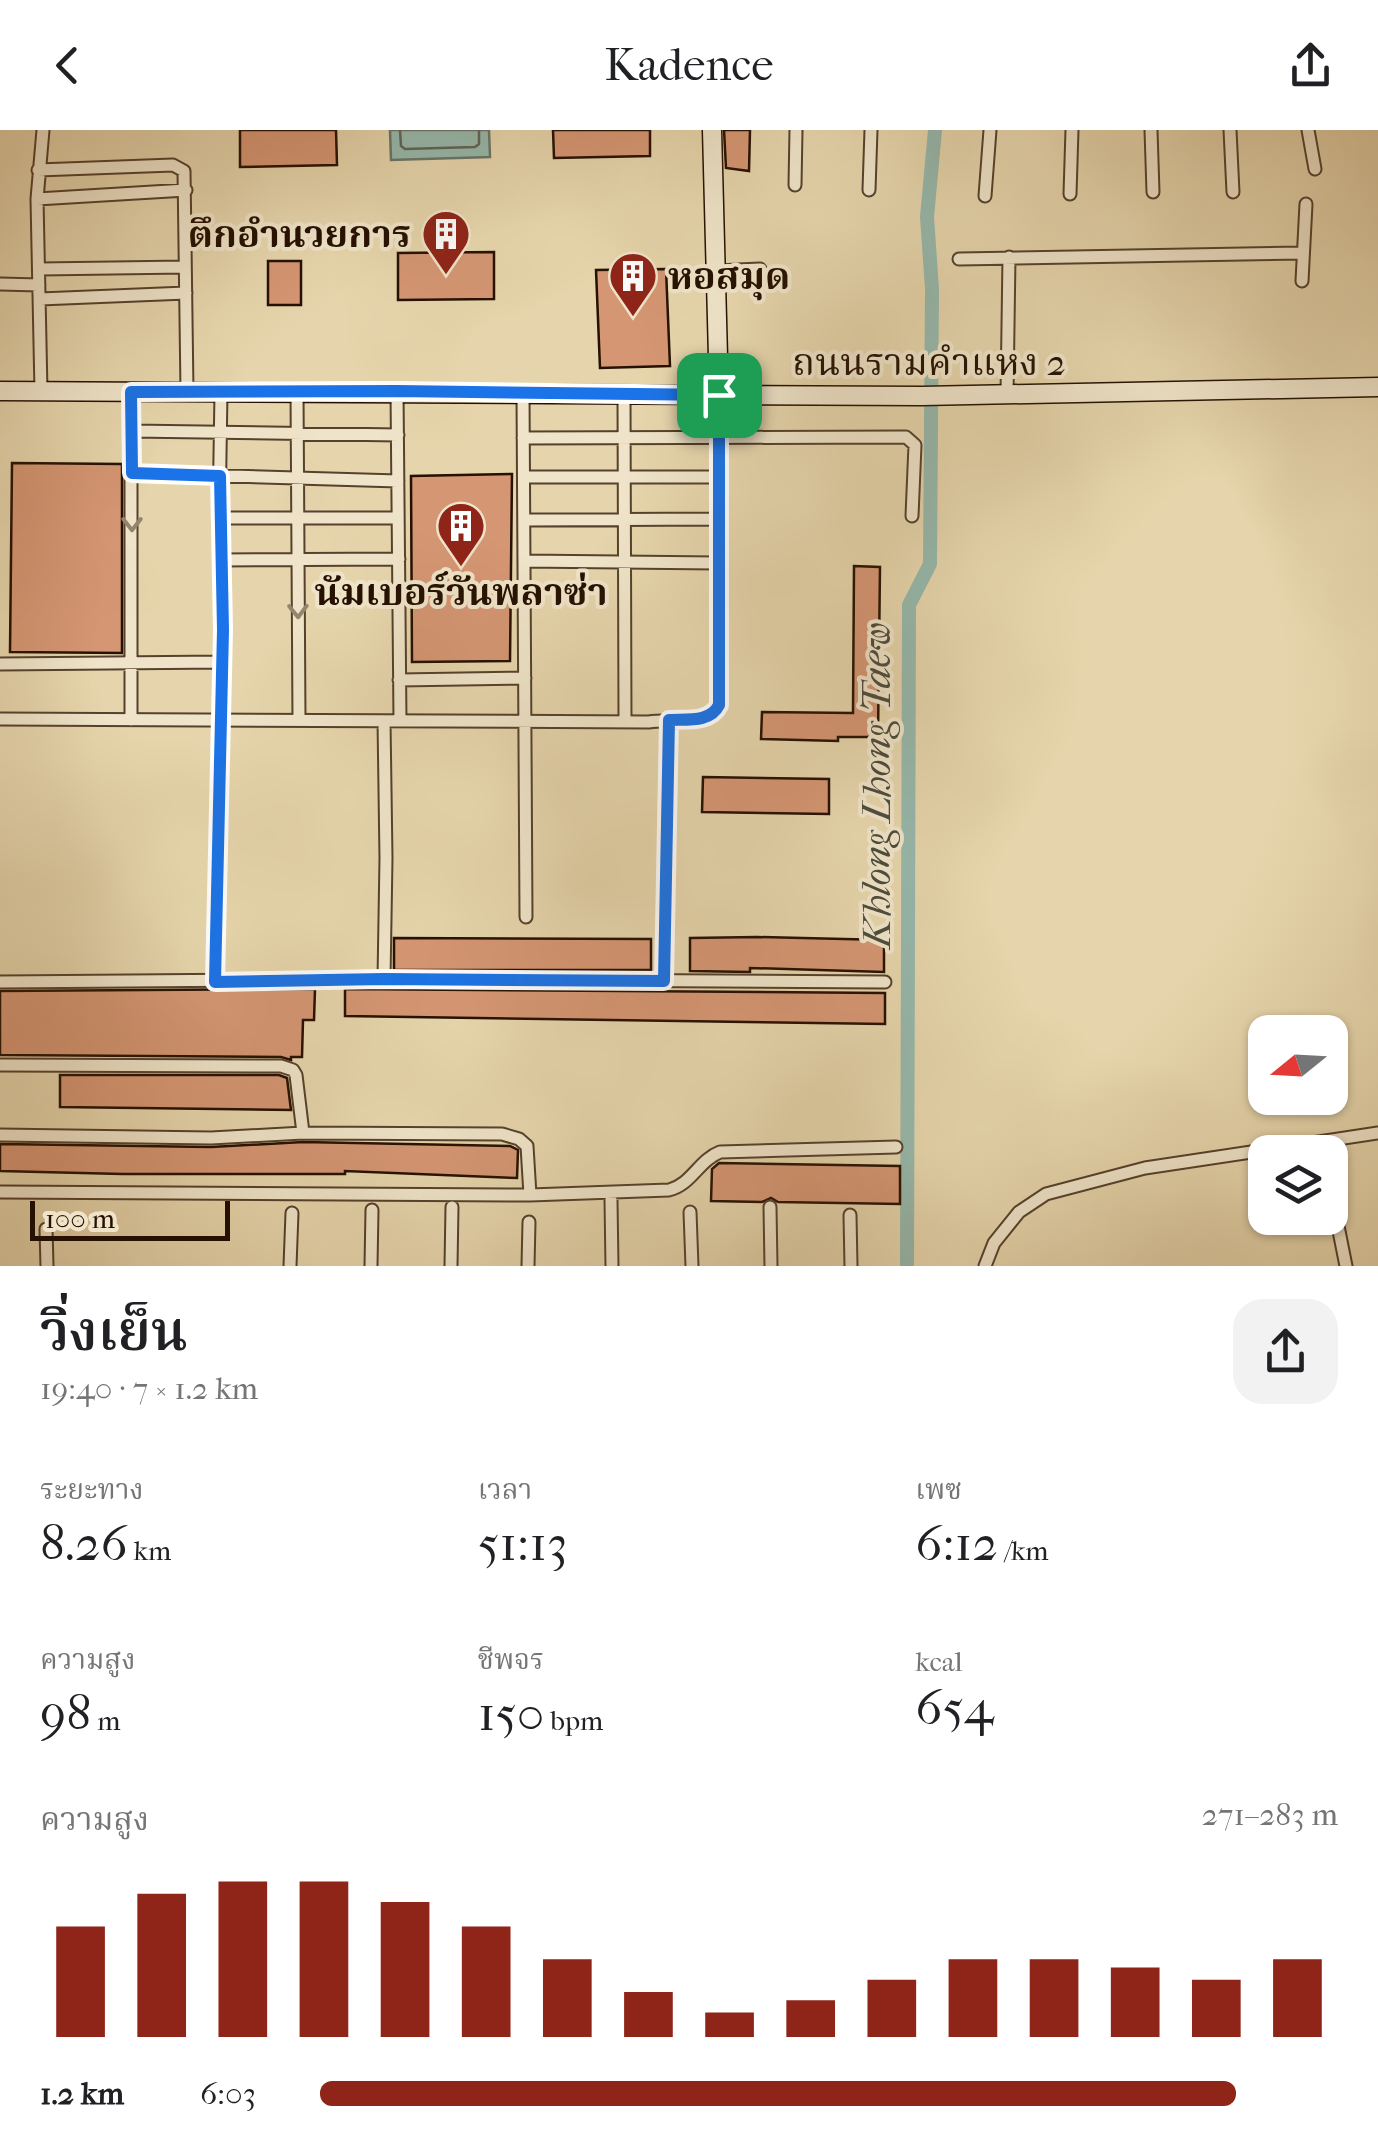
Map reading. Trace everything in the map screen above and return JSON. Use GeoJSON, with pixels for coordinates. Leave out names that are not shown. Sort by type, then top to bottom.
{"type":"FeatureCollection","features":[{"type":"Feature","properties":{"kind":"main road"},"geometry":{"type":"LineString","coordinates":[[712,130],[719,395]]}},
{"type":"Feature","properties":{"kind":"main road","name":"ถนนรามคำแหง 2"},"geometry":{"type":"LineString","coordinates":[[0,391],[624,395],[687,391],[719,395],[946,396],[1378,387]]}},
{"type":"Feature","properties":{"kind":"street"},"geometry":{"type":"LineString","coordinates":[[42,391],[36,198],[43,130]]}},
{"type":"Feature","properties":{"kind":"street"},"geometry":{"type":"LineString","coordinates":[[794,185],[796,130]]}},
{"type":"Feature","properties":{"kind":"street"},"geometry":{"type":"LineString","coordinates":[[869,190],[871,130]]}},
{"type":"Feature","properties":{"kind":"street"},"geometry":{"type":"LineString","coordinates":[[985,196],[990,130]]}},
{"type":"Feature","properties":{"kind":"street"},"geometry":{"type":"LineString","coordinates":[[1070,194],[1072,130]]}},
{"type":"Feature","properties":{"kind":"street"},"geometry":{"type":"LineString","coordinates":[[1151,130],[1152,192]]}},
{"type":"Feature","properties":{"kind":"street"},"geometry":{"type":"LineString","coordinates":[[1230,130],[1233,192]]}},
{"type":"Feature","properties":{"kind":"street"},"geometry":{"type":"LineString","coordinates":[[1308,130],[1315,169]]}},
{"type":"Feature","properties":{"kind":"street"},"geometry":{"type":"LineString","coordinates":[[38,170],[173,165],[184,171],[188,392]]}},
{"type":"Feature","properties":{"kind":"street"},"geometry":{"type":"LineString","coordinates":[[36,198],[186,190]]}},
{"type":"Feature","properties":{"kind":"street"},"geometry":{"type":"LineString","coordinates":[[1302,281],[1306,204]]}},
{"type":"Feature","properties":{"kind":"street"},"geometry":{"type":"LineString","coordinates":[[959,259],[1302,253]]}},
{"type":"Feature","properties":{"kind":"street"},"geometry":{"type":"LineString","coordinates":[[1007,395],[1009,256]]}},
{"type":"Feature","properties":{"kind":"street"},"geometry":{"type":"LineString","coordinates":[[40,268],[184,267]]}},
{"type":"Feature","properties":{"kind":"street"},"geometry":{"type":"LineString","coordinates":[[716,270],[760,270]]}},
{"type":"Feature","properties":{"kind":"street"},"geometry":{"type":"LineString","coordinates":[[0,284],[40,292],[186,293]]}},
{"type":"Feature","properties":{"kind":"street"},"geometry":{"type":"LineString","coordinates":[[397,391],[400,721]]}},
{"type":"Feature","properties":{"kind":"street"},"geometry":{"type":"LineString","coordinates":[[131,392],[131,720]]}},
{"type":"Feature","properties":{"kind":"street"},"geometry":{"type":"LineString","coordinates":[[215,982],[222,662],[221,392]]}},
{"type":"Feature","properties":{"kind":"street"},"geometry":{"type":"LineString","coordinates":[[297,392],[299,720]]}},
{"type":"Feature","properties":{"kind":"street"},"geometry":{"type":"LineString","coordinates":[[522,393],[526,917]]}},
{"type":"Feature","properties":{"kind":"street"},"geometry":{"type":"LineString","coordinates":[[624,395],[625,722]]}},
{"type":"Feature","properties":{"kind":"street"},"geometry":{"type":"LineString","coordinates":[[0,719],[625,722],[706,718],[719,705],[719,395]]}},
{"type":"Feature","properties":{"kind":"street"},"geometry":{"type":"LineString","coordinates":[[132,431],[398,435]]}},
{"type":"Feature","properties":{"kind":"street"},"geometry":{"type":"LineString","coordinates":[[524,438],[906,437],[915,445],[912,516]]}},
{"type":"Feature","properties":{"kind":"street"},"geometry":{"type":"LineString","coordinates":[[132,473],[398,480]]}},
{"type":"Feature","properties":{"kind":"street"},"geometry":{"type":"LineString","coordinates":[[524,477],[717,477]]}},
{"type":"Feature","properties":{"kind":"street"},"geometry":{"type":"LineString","coordinates":[[219,518],[398,518]]}},
{"type":"Feature","properties":{"kind":"street"},"geometry":{"type":"LineString","coordinates":[[525,520],[716,519]]}},
{"type":"Feature","properties":{"kind":"street"},"geometry":{"type":"LineString","coordinates":[[220,560],[399,559]]}},
{"type":"Feature","properties":{"kind":"street"},"geometry":{"type":"LineString","coordinates":[[524,560],[718,564]]}},
{"type":"Feature","properties":{"kind":"street"},"geometry":{"type":"LineString","coordinates":[[0,664],[222,662]]}},
{"type":"Feature","properties":{"kind":"street"},"geometry":{"type":"LineString","coordinates":[[399,680],[524,678]]}},
{"type":"Feature","properties":{"kind":"street"},"geometry":{"type":"LineString","coordinates":[[664,981],[669,720]]}},
{"type":"Feature","properties":{"kind":"street"},"geometry":{"type":"LineString","coordinates":[[384,721],[384,979]]}},
{"type":"Feature","properties":{"kind":"street"},"geometry":{"type":"LineString","coordinates":[[0,982],[885,982]]}},
{"type":"Feature","properties":{"kind":"street"},"geometry":{"type":"LineString","coordinates":[[0,1066],[281,1066],[296,1075],[304,1133]]}},
{"type":"Feature","properties":{"kind":"street"},"geometry":{"type":"LineString","coordinates":[[0,1135],[212,1138],[304,1133],[502,1134],[520,1139],[526,1146],[530,1194]]}},
{"type":"Feature","properties":{"kind":"street"},"geometry":{"type":"LineString","coordinates":[[1348,1141],[1378,1133]]}},
{"type":"Feature","properties":{"kind":"street"},"geometry":{"type":"LineString","coordinates":[[0,1192],[530,1194],[675,1190],[709,1157],[720,1152],[896,1147]]}},
{"type":"Feature","properties":{"kind":"street"},"geometry":{"type":"LineString","coordinates":[[985,1266],[994,1242],[1019,1212],[1046,1194],[1145,1168],[1248,1156]]}},
{"type":"Feature","properties":{"kind":"street"},"geometry":{"type":"LineString","coordinates":[[611,1200],[612,1266]]}},
{"type":"Feature","properties":{"kind":"street"},"geometry":{"type":"LineString","coordinates":[[451,1266],[452,1207]]}},
{"type":"Feature","properties":{"kind":"street"},"geometry":{"type":"LineString","coordinates":[[770,1207],[772,1266]]}},
{"type":"Feature","properties":{"kind":"street"},"geometry":{"type":"LineString","coordinates":[[371,1266],[372,1210]]}},
{"type":"Feature","properties":{"kind":"street"},"geometry":{"type":"LineString","coordinates":[[690,1212],[692,1266]]}},
{"type":"Feature","properties":{"kind":"street"},"geometry":{"type":"LineString","coordinates":[[290,1266],[292,1213]]}},
{"type":"Feature","properties":{"kind":"street"},"geometry":{"type":"LineString","coordinates":[[850,1215],[852,1266]]}},
{"type":"Feature","properties":{"kind":"street"},"geometry":{"type":"LineString","coordinates":[[528,1266],[530,1222]]}},
{"type":"Feature","properties":{"kind":"street"},"geometry":{"type":"LineString","coordinates":[[46,1229],[47,1266]]}},
{"type":"Feature","properties":{"kind":"street"},"geometry":{"type":"LineString","coordinates":[[1340,1235],[1346,1266]]}},
{"type":"Feature","properties":{"kind":"water"},"geometry":{"type":"Polygon","coordinates":[[[390,130],[489,130],[490,157],[391,160],[390,130]]]}},
{"type":"Feature","properties":{"kind":"building"},"geometry":{"type":"Polygon","coordinates":[[[240,130],[336,130],[337,165],[240,167],[240,130]]]}},
{"type":"Feature","properties":{"kind":"building"},"geometry":{"type":"Polygon","coordinates":[[[553,130],[650,130],[650,156],[554,158],[553,130]]]}},
{"type":"Feature","properties":{"kind":"building"},"geometry":{"type":"Polygon","coordinates":[[[724,130],[750,130],[749,171],[726,168],[724,130]]]}},
{"type":"Feature","properties":{"kind":"building","name":"ตึกอำนวยการ"},"geometry":{"type":"Polygon","coordinates":[[[494,252],[494,299],[398,300],[398,253],[494,252]]]}},
{"type":"Feature","properties":{"kind":"building"},"geometry":{"type":"Polygon","coordinates":[[[268,261],[301,261],[301,305],[268,305],[268,261]]]}},
{"type":"Feature","properties":{"kind":"building","name":"หอสมุด"},"geometry":{"type":"Polygon","coordinates":[[[666,269],[670,366],[600,368],[596,270],[666,269]]]}},
{"type":"Feature","properties":{"kind":"building"},"geometry":{"type":"Polygon","coordinates":[[[12,463],[122,464],[122,653],[10,652],[12,463]]]}},
{"type":"Feature","properties":{"kind":"building","name":"นัมเบอร์วันพลาซ่า"},"geometry":{"type":"Polygon","coordinates":[[[512,474],[510,661],[412,662],[411,476],[512,474]]]}},
{"type":"Feature","properties":{"kind":"building"},"geometry":{"type":"Polygon","coordinates":[[[854,566],[880,567],[878,737],[838,737],[838,741],[761,739],[762,712],[853,713],[854,566]]]}},
{"type":"Feature","properties":{"kind":"building"},"geometry":{"type":"Polygon","coordinates":[[[703,777],[829,779],[829,814],[702,812],[703,777]]]}},
{"type":"Feature","properties":{"kind":"building"},"geometry":{"type":"Polygon","coordinates":[[[394,938],[651,939],[651,970],[394,970],[394,938]]]}},
{"type":"Feature","properties":{"kind":"building"},"geometry":{"type":"Polygon","coordinates":[[[690,938],[884,940],[884,972],[750,968],[750,972],[690,971],[690,938]]]}},
{"type":"Feature","properties":{"kind":"building"},"geometry":{"type":"Polygon","coordinates":[[[315,989],[314,1020],[303,1020],[302,1057],[291,1060],[0,1055],[0,991],[315,989]]]}},
{"type":"Feature","properties":{"kind":"building"},"geometry":{"type":"Polygon","coordinates":[[[345,989],[885,993],[885,1024],[345,1016],[345,989]]]}},
{"type":"Feature","properties":{"kind":"building"},"geometry":{"type":"Polygon","coordinates":[[[60,1075],[279,1075],[287,1078],[291,1110],[60,1107],[60,1075]]]}},
{"type":"Feature","properties":{"kind":"building"},"geometry":{"type":"Polygon","coordinates":[[[303,1142],[510,1146],[518,1150],[517,1178],[345,1171],[0,1171],[0,1144],[211,1147],[303,1142]]]}},
{"type":"Feature","properties":{"kind":"building"},"geometry":{"type":"Polygon","coordinates":[[[719,1163],[900,1166],[900,1204],[778,1202],[771,1198],[762,1202],[711,1201],[712,1169],[719,1163]]]}},
{"type":"Feature","properties":{"kind":"waterway","name":"Khlong Lhong Taew"},"geometry":{"type":"LineString","coordinates":[[907,1266],[909,605],[930,564],[932,289],[927,217],[935,130]]}},
{"type":"Feature","properties":{"kind":"place","name":"ตึกอำนวยการ"},"geometry":{"type":"Point","coordinates":[446,276]}},
{"type":"Feature","properties":{"kind":"place","name":"หอสมุด"},"geometry":{"type":"Point","coordinates":[633,318]}},
{"type":"Feature","properties":{"kind":"place","name":"นัมเบอร์วันพลาซ่า"},"geometry":{"type":"Point","coordinates":[461,568]}},
{"type":"Feature","properties":{"kind":"route"},"geometry":{"type":"LineString","coordinates":[[131,392],[719,395],[719,705],[706,718],[669,720],[664,981],[215,982],[223,630],[220,476],[132,473],[131,392]]}}]}
